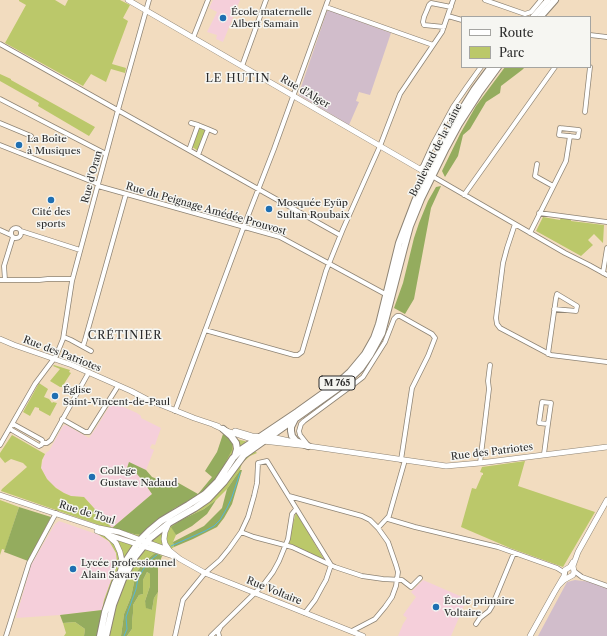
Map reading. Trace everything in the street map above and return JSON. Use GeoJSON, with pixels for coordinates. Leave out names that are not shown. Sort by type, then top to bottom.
{"type":"FeatureCollection","features":[{"type":"Feature","properties":{"kind":"main road"},"geometry":{"type":"LineString","coordinates":[[534,16],[548,0]]}},
{"type":"Feature","properties":{"kind":"main road"},"geometry":{"type":"LineString","coordinates":[[537,16],[551,0]]}},
{"type":"Feature","properties":{"kind":"main road"},"geometry":{"type":"LineString","coordinates":[[541,16],[555,0]]}},
{"type":"Feature","properties":{"kind":"main road"},"geometry":{"type":"LineString","coordinates":[[544,16],[558,0]]}},
{"type":"Feature","properties":{"kind":"main road","name":"Boulevard de la Laine"},"geometry":{"type":"LineString","coordinates":[[389,296],[410,226],[430,175],[454,122],[490,68]]}},
{"type":"Feature","properties":{"kind":"main road","name":"Boulevard de la Laine"},"geometry":{"type":"LineString","coordinates":[[389,296],[399,243],[411,211],[464,116],[497,68]]}},
{"type":"Feature","properties":{"kind":"main road","name":"M 765"},"geometry":{"type":"LineString","coordinates":[[100,636],[109,601],[126,561],[161,521],[205,494],[218,481],[235,456],[242,449],[254,440],[269,437],[344,384],[355,374],[366,362],[382,333],[389,296]]}},
{"type":"Feature","properties":{"kind":"main road","name":"M 765"},"geometry":{"type":"LineString","coordinates":[[106,636],[113,605],[130,565],[142,543],[173,520],[208,499],[224,482],[242,458],[261,439],[339,382],[356,366],[374,338],[389,296]]}},
{"type":"Feature","properties":{"kind":"main road"},"geometry":{"type":"LineString","coordinates":[[296,418],[291,427],[292,436],[296,441],[308,446]]}},
{"type":"Feature","properties":{"kind":"main road"},"geometry":{"type":"LineString","coordinates":[[223,429],[236,443],[237,449],[235,456]]}},
{"type":"Feature","properties":{"kind":"street","name":"Rue d'Alger"},"geometry":{"type":"LineString","coordinates":[[128,0],[430,175]]}},
{"type":"Feature","properties":{"kind":"street","name":"Rue d'Oran"},"geometry":{"type":"LineString","coordinates":[[0,445],[10,430],[35,384],[58,353],[64,337],[72,279],[118,110],[150,0]]}},
{"type":"Feature","properties":{"kind":"street"},"geometry":{"type":"LineString","coordinates":[[193,38],[208,0]]}},
{"type":"Feature","properties":{"kind":"street"},"geometry":{"type":"LineString","coordinates":[[242,66],[266,0]]}},
{"type":"Feature","properties":{"kind":"street"},"geometry":{"type":"LineString","coordinates":[[175,411],[274,149],[328,0]]}},
{"type":"Feature","properties":{"kind":"street"},"geometry":{"type":"LineString","coordinates":[[205,330],[294,355],[300,354],[304,350],[325,273],[340,235],[380,146],[401,92],[440,35],[453,0]]}},
{"type":"Feature","properties":{"kind":"street"},"geometry":{"type":"LineString","coordinates":[[484,0],[524,16],[541,0]]}},
{"type":"Feature","properties":{"kind":"street"},"geometry":{"type":"LineString","coordinates":[[444,27],[424,24],[424,16],[431,3],[451,6]]}},
{"type":"Feature","properties":{"kind":"street"},"geometry":{"type":"LineString","coordinates":[[326,7],[433,45]]}},
{"type":"Feature","properties":{"kind":"street"},"geometry":{"type":"LineString","coordinates":[[448,16],[461,20]]}},
{"type":"Feature","properties":{"kind":"street"},"geometry":{"type":"LineString","coordinates":[[591,35],[607,37]]}},
{"type":"Feature","properties":{"kind":"street"},"geometry":{"type":"LineString","coordinates":[[0,44],[340,235]]}},
{"type":"Feature","properties":{"kind":"street"},"geometry":{"type":"LineString","coordinates":[[420,169],[423,166],[433,144],[455,104],[480,68]]}},
{"type":"Feature","properties":{"kind":"street"},"geometry":{"type":"LineString","coordinates":[[464,195],[554,68]]}},
{"type":"Feature","properties":{"kind":"street"},"geometry":{"type":"LineString","coordinates":[[585,112],[590,68]]}},
{"type":"Feature","properties":{"kind":"street"},"geometry":{"type":"LineString","coordinates":[[0,99],[106,154]]}},
{"type":"Feature","properties":{"kind":"street"},"geometry":{"type":"LineString","coordinates":[[0,123],[31,136]]}},
{"type":"Feature","properties":{"kind":"street"},"geometry":{"type":"LineString","coordinates":[[191,123],[215,132]]}},
{"type":"Feature","properties":{"kind":"street"},"geometry":{"type":"LineString","coordinates":[[188,150],[198,125]]}},
{"type":"Feature","properties":{"kind":"street"},"geometry":{"type":"LineString","coordinates":[[560,128],[579,130],[578,137],[570,136],[559,135],[560,128]]}},
{"type":"Feature","properties":{"kind":"street"},"geometry":{"type":"LineString","coordinates":[[198,155],[208,129]]}},
{"type":"Feature","properties":{"kind":"street"},"geometry":{"type":"LineString","coordinates":[[530,233],[567,159],[570,136]]}},
{"type":"Feature","properties":{"kind":"street","name":"Rue du Peignage Amédée Prouvost"},"geometry":{"type":"LineString","coordinates":[[0,145],[98,185],[280,237],[389,296]]}},
{"type":"Feature","properties":{"kind":"street"},"geometry":{"type":"LineString","coordinates":[[537,164],[535,176],[554,186]]}},
{"type":"Feature","properties":{"kind":"street"},"geometry":{"type":"LineString","coordinates":[[430,175],[565,253],[605,272],[607,248]]}},
{"type":"Feature","properties":{"kind":"street"},"geometry":{"type":"LineString","coordinates":[[83,346],[86,340],[126,194]]}},
{"type":"Feature","properties":{"kind":"street"},"geometry":{"type":"LineString","coordinates":[[539,214],[607,222]]}},
{"type":"Feature","properties":{"kind":"street"},"geometry":{"type":"LineString","coordinates":[[515,224],[504,256],[501,275],[496,321],[500,328],[548,354],[607,362]]}},
{"type":"Feature","properties":{"kind":"street"},"geometry":{"type":"LineString","coordinates":[[72,279],[2,280],[12,236],[11,230],[18,228],[21,231],[80,250]]}},
{"type":"Feature","properties":{"kind":"street"},"geometry":{"type":"LineString","coordinates":[[0,230],[16,238],[20,235],[21,231]]}},
{"type":"Feature","properties":{"kind":"street"},"geometry":{"type":"LineString","coordinates":[[548,354],[554,309],[557,294],[577,306],[576,311],[554,309]]}},
{"type":"Feature","properties":{"kind":"street"},"geometry":{"type":"LineString","coordinates":[[308,446],[299,431],[301,424],[363,377],[385,342],[394,319],[397,316],[400,316],[432,334],[435,338],[412,388],[403,460],[390,514],[378,528]]}},
{"type":"Feature","properties":{"kind":"street"},"geometry":{"type":"LineString","coordinates":[[64,337],[91,351]]}},
{"type":"Feature","properties":{"kind":"street","name":"Rue des Patriotes"},"geometry":{"type":"LineString","coordinates":[[0,339],[89,372],[136,393],[143,399],[254,440]]}},
{"type":"Feature","properties":{"kind":"street"},"geometry":{"type":"LineString","coordinates":[[480,463],[489,389],[488,381],[490,365]]}},
{"type":"Feature","properties":{"kind":"street"},"geometry":{"type":"LineString","coordinates":[[10,430],[39,446],[51,440],[89,372]]}},
{"type":"Feature","properties":{"kind":"street"},"geometry":{"type":"LineString","coordinates":[[62,419],[85,432],[89,432],[118,386]]}},
{"type":"Feature","properties":{"kind":"street"},"geometry":{"type":"LineString","coordinates":[[544,454],[551,403],[542,402],[539,423],[548,424]]}},
{"type":"Feature","properties":{"kind":"street"},"geometry":{"type":"LineString","coordinates":[[296,418],[307,418]]}},
{"type":"Feature","properties":{"kind":"street"},"geometry":{"type":"LineString","coordinates":[[13,424],[42,440],[43,443]]}},
{"type":"Feature","properties":{"kind":"street","name":"Rue des Patriotes"},"geometry":{"type":"LineString","coordinates":[[214,425],[261,439],[447,466],[607,447]]}},
{"type":"Feature","properties":{"kind":"street","name":"Rue des Patriotes"},"geometry":{"type":"LineString","coordinates":[[269,437],[308,446]]}},
{"type":"Feature","properties":{"kind":"street"},"geometry":{"type":"LineString","coordinates":[[174,636],[183,600],[205,573],[225,555],[241,532],[248,517],[254,496],[257,483],[258,463],[268,461],[330,565],[326,580],[315,600],[305,613]]}},
{"type":"Feature","properties":{"kind":"street","name":"Rue de Toul"},"geometry":{"type":"LineString","coordinates":[[0,495],[29,505],[41,511],[99,528],[111,530],[142,543]]}},
{"type":"Feature","properties":{"kind":"street"},"geometry":{"type":"LineString","coordinates":[[289,496],[362,516],[370,520],[378,528],[390,546],[397,568],[397,579],[392,597],[378,616],[352,632]]}},
{"type":"Feature","properties":{"kind":"street"},"geometry":{"type":"LineString","coordinates":[[530,636],[554,593],[569,572],[580,547],[607,500]]}},
{"type":"Feature","properties":{"kind":"street"},"geometry":{"type":"LineString","coordinates":[[211,636],[268,580],[279,561],[289,533],[292,514],[296,508]]}},
{"type":"Feature","properties":{"kind":"street"},"geometry":{"type":"LineString","coordinates":[[6,636],[29,563],[56,515]]}},
{"type":"Feature","properties":{"kind":"street","name":"Rue de Toul"},"geometry":{"type":"LineString","coordinates":[[56,515],[101,531],[142,543]]}},
{"type":"Feature","properties":{"kind":"street"},"geometry":{"type":"LineString","coordinates":[[388,518],[415,527],[498,547],[607,586]]}},
{"type":"Feature","properties":{"kind":"street"},"geometry":{"type":"LineString","coordinates":[[170,551],[165,544],[164,539],[166,528],[173,520]]}},
{"type":"Feature","properties":{"kind":"street","name":"Rue de Toul"},"geometry":{"type":"LineString","coordinates":[[101,531],[110,537],[118,547],[122,561],[119,575]]}},
{"type":"Feature","properties":{"kind":"street"},"geometry":{"type":"LineString","coordinates":[[241,532],[285,545],[330,565],[362,576],[378,579],[404,580],[411,587],[420,578]]}},
{"type":"Feature","properties":{"kind":"street","name":"Rue Voltaire"},"geometry":{"type":"LineString","coordinates":[[142,543],[170,551],[205,573],[363,636]]}},
{"type":"Feature","properties":{"kind":"street","name":"Rue Voltaire"},"geometry":{"type":"LineString","coordinates":[[142,543],[180,558]]}},
{"type":"Feature","properties":{"kind":"street"},"geometry":{"type":"LineString","coordinates":[[476,624],[492,606],[514,553]]}},
{"type":"Feature","properties":{"kind":"street"},"geometry":{"type":"LineString","coordinates":[[219,636],[218,632],[220,627]]}},
{"type":"Feature","properties":{"kind":"shaded area","name":"École maternelle Albert Samain"},"geometry":{"type":"Polygon","coordinates":[[[213,0],[240,0],[223,42],[216,39],[217,35],[207,32],[217,12],[209,8],[213,0]]]}},
{"type":"Feature","properties":{"kind":"shaded area"},"geometry":{"type":"Polygon","coordinates":[[[327,11],[331,11],[391,33],[370,95],[359,92],[356,101],[359,102],[349,125],[299,95],[327,11]]]}},
{"type":"Feature","properties":{"kind":"shaded area","name":"Collège Gustave Nadaud"},"geometry":{"type":"Polygon","coordinates":[[[112,402],[137,413],[141,416],[141,418],[161,428],[155,445],[152,444],[150,448],[154,450],[146,470],[129,462],[127,468],[137,474],[152,494],[112,528],[84,497],[71,496],[51,484],[41,468],[44,456],[49,451],[63,426],[66,425],[89,438],[112,402]]]}},
{"type":"Feature","properties":{"kind":"shaded area","name":"Lycée professionnel Alain Savary"},"geometry":{"type":"Polygon","coordinates":[[[59,521],[99,535],[109,542],[116,553],[116,567],[102,610],[16,618],[31,565],[55,524],[59,521]]]}},
{"type":"Feature","properties":{"kind":"shaded area","name":"École primaire Voltaire"},"geometry":{"type":"Polygon","coordinates":[[[423,580],[467,599],[451,636],[398,636],[407,618],[403,615],[416,597],[411,592],[423,580]]]}},
{"type":"Feature","properties":{"kind":"shaded area"},"geometry":{"type":"Polygon","coordinates":[[[575,580],[607,584],[607,636],[538,636],[567,582],[575,580]]]}},
{"type":"Feature","properties":{"kind":"green space"},"geometry":{"type":"Polygon","coordinates":[[[19,0],[55,0],[65,6],[68,0],[120,0],[130,5],[123,18],[128,21],[112,64],[126,68],[125,73],[111,69],[106,82],[91,74],[83,86],[5,43],[26,5],[19,0]]]}},
{"type":"Feature","properties":{"kind":"green space"},"geometry":{"type":"Polygon","coordinates":[[[504,68],[524,68],[501,86],[500,93],[486,102],[470,129],[463,135],[458,156],[445,177],[442,171],[476,106],[504,68]]]}},
{"type":"Feature","properties":{"kind":"green space"},"geometry":{"type":"Polygon","coordinates":[[[0,74],[95,127],[89,136],[38,106],[39,103],[0,81],[0,74]]]}},
{"type":"Feature","properties":{"kind":"green space"},"geometry":{"type":"Polygon","coordinates":[[[198,128],[206,131],[198,151],[191,146],[198,128]]]}},
{"type":"Feature","properties":{"kind":"green space"},"geometry":{"type":"Polygon","coordinates":[[[441,186],[431,208],[414,299],[405,314],[394,308],[403,283],[419,223],[428,201],[436,187],[441,186]]]}},
{"type":"Feature","properties":{"kind":"green space"},"geometry":{"type":"Polygon","coordinates":[[[543,217],[560,220],[561,217],[571,218],[571,221],[604,225],[603,243],[594,234],[588,240],[593,245],[581,256],[536,231],[543,217]]]}},
{"type":"Feature","properties":{"kind":"green space"},"geometry":{"type":"Polygon","coordinates":[[[54,365],[70,370],[69,372],[71,373],[62,387],[50,381],[60,369],[53,366],[54,365]]]}},
{"type":"Feature","properties":{"kind":"green space"},"geometry":{"type":"Polygon","coordinates":[[[39,383],[48,389],[44,397],[49,399],[52,403],[57,403],[50,416],[39,410],[39,408],[35,407],[30,416],[23,412],[39,383]]]}},
{"type":"Feature","properties":{"kind":"green space"},"geometry":{"type":"Polygon","coordinates":[[[223,434],[230,438],[232,450],[221,471],[212,483],[201,493],[162,517],[141,535],[112,528],[152,494],[137,474],[127,468],[129,462],[146,470],[152,477],[172,485],[175,481],[198,494],[212,477],[205,471],[217,452],[223,434]]]}},
{"type":"Feature","properties":{"kind":"green space"},"geometry":{"type":"Polygon","coordinates":[[[12,435],[45,454],[42,460],[41,468],[47,479],[56,488],[71,496],[84,497],[112,528],[141,535],[162,517],[201,493],[212,483],[230,438],[245,441],[257,453],[250,456],[242,463],[240,470],[227,489],[216,500],[204,509],[181,520],[172,527],[176,535],[173,542],[174,547],[162,556],[155,553],[144,562],[136,573],[131,597],[124,614],[121,636],[97,636],[104,600],[116,567],[116,553],[109,541],[99,535],[102,526],[1,491],[27,467],[23,463],[11,459],[5,463],[0,457],[0,453],[12,435]]]}},
{"type":"Feature","properties":{"kind":"green space"},"geometry":{"type":"Polygon","coordinates":[[[525,461],[518,486],[595,512],[563,567],[510,548],[461,527],[472,488],[476,489],[483,475],[483,473],[480,472],[482,467],[525,461]]]}},
{"type":"Feature","properties":{"kind":"green space"},"geometry":{"type":"Polygon","coordinates":[[[240,470],[242,470],[232,504],[217,527],[174,547],[173,542],[204,526],[222,508],[227,489],[240,470]]]}},
{"type":"Feature","properties":{"kind":"green space"},"geometry":{"type":"Polygon","coordinates":[[[0,500],[19,507],[5,550],[2,549],[0,555],[0,500]]]}},
{"type":"Feature","properties":{"kind":"green space"},"geometry":{"type":"Polygon","coordinates":[[[216,500],[207,514],[192,526],[176,535],[171,527],[181,520],[204,509],[216,500]]]}},
{"type":"Feature","properties":{"kind":"green space"},"geometry":{"type":"Polygon","coordinates":[[[19,507],[51,517],[28,561],[4,552],[19,507]]]}},
{"type":"Feature","properties":{"kind":"green space"},"geometry":{"type":"Polygon","coordinates":[[[296,512],[325,561],[288,543],[296,512]]]}},
{"type":"Feature","properties":{"kind":"green space"},"geometry":{"type":"Polygon","coordinates":[[[155,553],[162,556],[158,567],[158,592],[154,598],[152,610],[146,608],[145,601],[150,586],[150,574],[147,572],[143,580],[143,594],[139,595],[133,605],[132,629],[127,636],[121,636],[124,614],[131,597],[136,573],[144,562],[155,553]]]}},
{"type":"Feature","properties":{"kind":"green space"},"geometry":{"type":"Polygon","coordinates":[[[147,572],[150,574],[150,586],[145,601],[147,608],[152,610],[154,598],[158,592],[153,636],[127,636],[132,629],[133,605],[139,595],[143,594],[143,580],[147,572]]]}},
{"type":"Feature","properties":{"kind":"green space"},"geometry":{"type":"Polygon","coordinates":[[[102,610],[97,636],[84,636],[85,629],[75,622],[63,623],[60,615],[102,610]]]}},
{"type":"Feature","properties":{"kind":"green space"},"geometry":{"type":"Polygon","coordinates":[[[75,622],[85,629],[84,636],[64,636],[66,633],[63,623],[75,622]]]}},
{"type":"Feature","properties":{"kind":"waterway"},"geometry":{"type":"LineString","coordinates":[[171,546],[205,531],[214,526],[220,520],[232,497],[240,473]]}},
{"type":"Feature","properties":{"kind":"waterway"},"geometry":{"type":"LineString","coordinates":[[124,636],[127,629],[126,617],[136,589],[138,578],[148,562],[157,555]]}},
{"type":"Feature","properties":{"kind":"place","name":"École maternelle Albert Samain"},"geometry":{"type":"Point","coordinates":[223,18]}},
{"type":"Feature","properties":{"kind":"place","name":"La Boîte à Musiques"},"geometry":{"type":"Point","coordinates":[19,145]}},
{"type":"Feature","properties":{"kind":"place","name":"Cité des sports"},"geometry":{"type":"Point","coordinates":[51,200]}},
{"type":"Feature","properties":{"kind":"place","name":"Mosquée Eyüp Sultan Roubaix"},"geometry":{"type":"Point","coordinates":[269,209]}},
{"type":"Feature","properties":{"kind":"place","name":"Église Saint-Vincent-de-Paul"},"geometry":{"type":"Point","coordinates":[55,396]}},
{"type":"Feature","properties":{"kind":"place","name":"Collège Gustave Nadaud"},"geometry":{"type":"Point","coordinates":[92,477]}},
{"type":"Feature","properties":{"kind":"place","name":"Lycée professionnel Alain Savary"},"geometry":{"type":"Point","coordinates":[73,569]}},
{"type":"Feature","properties":{"kind":"place","name":"École primaire Voltaire"},"geometry":{"type":"Point","coordinates":[436,607]}},
{"type":"Feature","properties":{"kind":"district","name":"LE HUTIN"},"geometry":{"type":"Point","coordinates":[238,79]}},
{"type":"Feature","properties":{"kind":"district","name":"CRÉTINIER"},"geometry":{"type":"Point","coordinates":[125,336]}}]}
